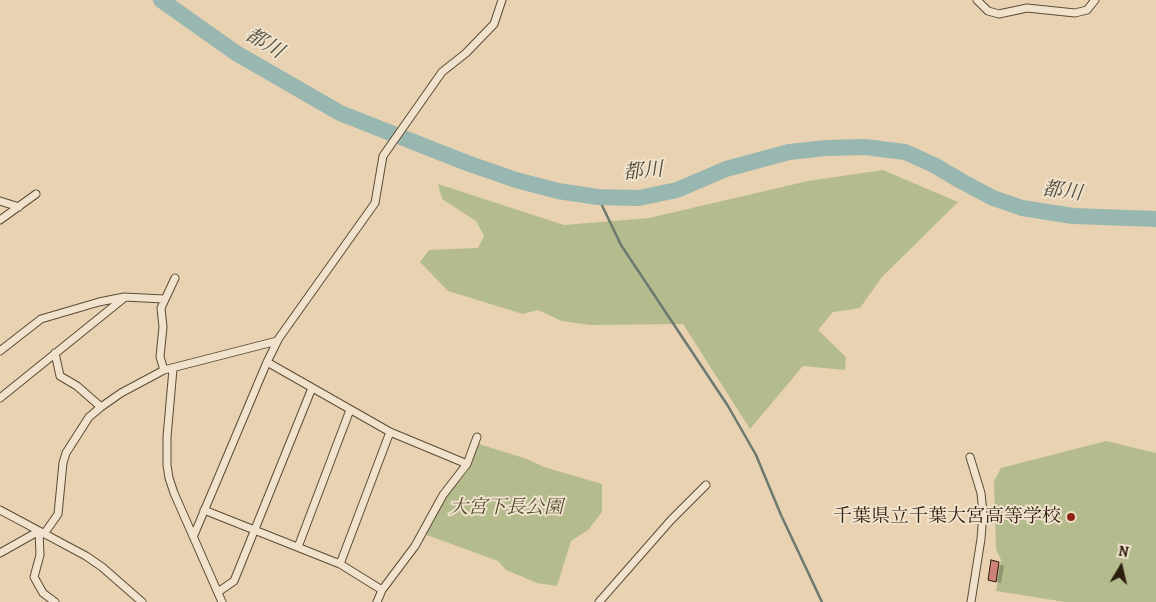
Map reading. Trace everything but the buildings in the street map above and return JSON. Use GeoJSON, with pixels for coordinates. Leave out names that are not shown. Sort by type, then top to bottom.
{"type":"FeatureCollection","features":[{"type":"Feature","properties":{"kind":"street"},"geometry":{"type":"LineString","coordinates":[[194,535],[277,341],[375,203],[383,156],[442,72],[466,54],[494,24],[502,0]]}},
{"type":"Feature","properties":{"kind":"street"},"geometry":{"type":"LineString","coordinates":[[976,0],[988,11],[999,14],[1027,8],[1075,13],[1087,10],[1095,0]]}},
{"type":"Feature","properties":{"kind":"street"},"geometry":{"type":"LineString","coordinates":[[0,220],[36,194]]}},
{"type":"Feature","properties":{"kind":"street"},"geometry":{"type":"LineString","coordinates":[[0,201],[19,207]]}},
{"type":"Feature","properties":{"kind":"street"},"geometry":{"type":"LineString","coordinates":[[164,370],[160,357],[163,326],[161,308],[175,278]]}},
{"type":"Feature","properties":{"kind":"street"},"geometry":{"type":"LineString","coordinates":[[0,351],[41,319],[98,302],[124,298],[164,299]]}},
{"type":"Feature","properties":{"kind":"street"},"geometry":{"type":"LineString","coordinates":[[0,398],[124,298]]}},
{"type":"Feature","properties":{"kind":"street"},"geometry":{"type":"LineString","coordinates":[[0,554],[42,532],[58,514],[66,453],[89,417],[101,407],[121,393],[164,370],[277,341]]}},
{"type":"Feature","properties":{"kind":"street"},"geometry":{"type":"LineString","coordinates":[[55,353],[60,376],[77,386],[101,407]]}},
{"type":"Feature","properties":{"kind":"street"},"geometry":{"type":"LineString","coordinates":[[267,362],[390,432],[466,464]]}},
{"type":"Feature","properties":{"kind":"street"},"geometry":{"type":"LineString","coordinates":[[172,369],[167,466],[174,493],[222,602]]}},
{"type":"Feature","properties":{"kind":"street"},"geometry":{"type":"LineString","coordinates":[[218,592],[234,581],[312,388]]}},
{"type":"Feature","properties":{"kind":"street"},"geometry":{"type":"LineString","coordinates":[[298,547],[350,410]]}},
{"type":"Feature","properties":{"kind":"street"},"geometry":{"type":"LineString","coordinates":[[340,564],[390,432]]}},
{"type":"Feature","properties":{"kind":"street"},"geometry":{"type":"LineString","coordinates":[[377,602],[382,590],[414,546],[443,495],[466,464],[477,437]]}},
{"type":"Feature","properties":{"kind":"street"},"geometry":{"type":"LineString","coordinates":[[970,458],[981,493],[983,513],[971,602]]}},
{"type":"Feature","properties":{"kind":"street"},"geometry":{"type":"LineString","coordinates":[[599,602],[671,520],[706,485]]}},
{"type":"Feature","properties":{"kind":"street"},"geometry":{"type":"LineString","coordinates":[[0,510],[97,564],[142,602]]}},
{"type":"Feature","properties":{"kind":"street"},"geometry":{"type":"LineString","coordinates":[[204,510],[340,564],[382,590]]}},
{"type":"Feature","properties":{"kind":"street"},"geometry":{"type":"LineString","coordinates":[[42,532],[40,555],[34,577],[43,593],[55,602]]}},
{"type":"Feature","properties":{"kind":"green space"},"geometry":{"type":"Polygon","coordinates":[[[883,170],[958,202],[882,277],[860,308],[833,312],[818,330],[846,357],[845,370],[803,366],[750,429],[683,324],[591,325],[562,321],[538,310],[523,314],[448,291],[420,262],[429,250],[478,248],[484,236],[476,221],[442,199],[438,184],[564,225],[649,218],[808,181],[883,170]]]}},
{"type":"Feature","properties":{"kind":"green space","name":"千葉県立千葉大宮高等学校"},"geometry":{"type":"Polygon","coordinates":[[[1106,441],[1156,453],[1156,602],[1065,602],[996,591],[1001,560],[996,549],[994,481],[1001,468],[1106,441]]]}},
{"type":"Feature","properties":{"kind":"green space","name":"大宮下長公園"},"geometry":{"type":"Polygon","coordinates":[[[479,444],[527,459],[544,467],[602,484],[602,512],[588,530],[571,541],[557,586],[537,583],[506,570],[498,561],[424,534],[443,499],[468,471],[479,444]]]}},
{"type":"Feature","properties":{"kind":"waterway","name":"都川"},"geometry":{"type":"LineString","coordinates":[[161,0],[236,53],[340,113],[467,163],[516,180],[558,191],[598,197],[639,198],[677,190],[726,169],[789,152],[826,148],[865,147],[905,152],[934,165],[993,198],[1022,208],[1073,216],[1156,219]]}},
{"type":"Feature","properties":{"kind":"waterway"},"geometry":{"type":"LineString","coordinates":[[598,197],[621,245],[728,406],[756,455],[781,515],[822,602]]}},
{"type":"Feature","properties":{"kind":"place","name":"千葉県立千葉大宮高等学校"},"geometry":{"type":"Point","coordinates":[1071,517]}}]}
